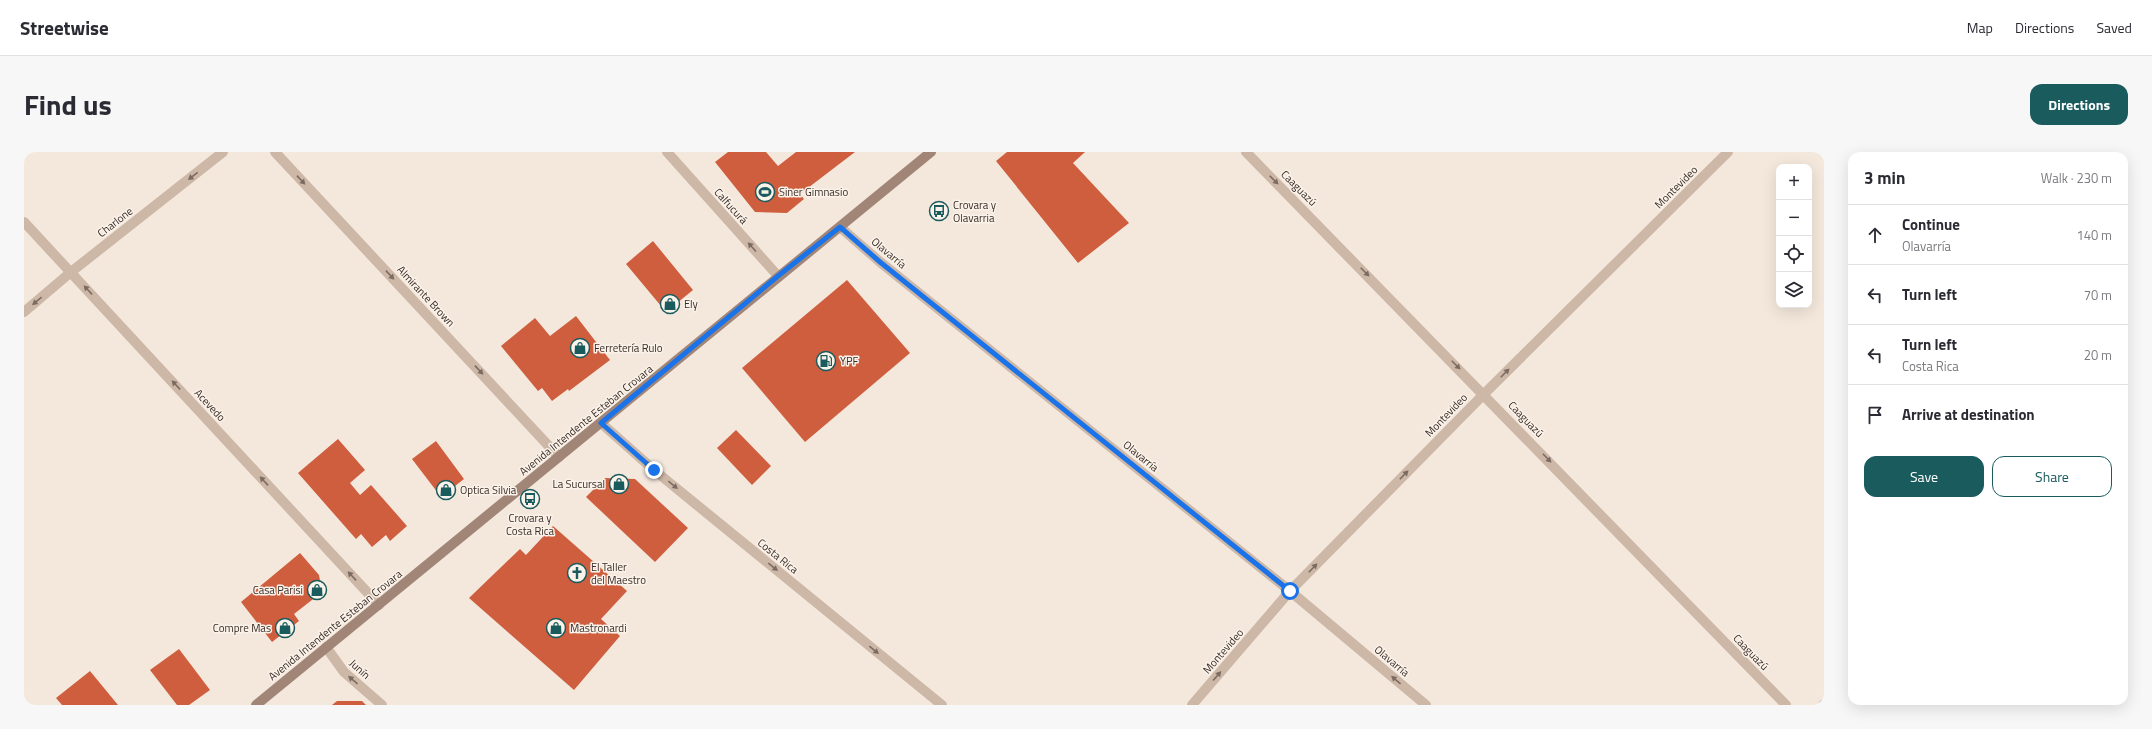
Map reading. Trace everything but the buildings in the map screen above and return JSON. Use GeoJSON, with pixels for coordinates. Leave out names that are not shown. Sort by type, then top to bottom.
{"type":"FeatureCollection","features":[{"type":"Feature","properties":{"kind":"main road","name":"Avenida Intendente Esteban Crovara"},"geometry":{"type":"LineString","coordinates":[[256,705],[931,152]]}},
{"type":"Feature","properties":{"kind":"street","name":"Charlone"},"geometry":{"type":"LineString","coordinates":[[24,312],[71,272],[223,152]]}},
{"type":"Feature","properties":{"kind":"street","name":"Almirante Brown"},"geometry":{"type":"LineString","coordinates":[[274,152],[560,457]]}},
{"type":"Feature","properties":{"kind":"street","name":"Calfucurá"},"geometry":{"type":"LineString","coordinates":[[667,152],[778,276]]}},
{"type":"Feature","properties":{"kind":"street","name":"Caaguazú"},"geometry":{"type":"LineString","coordinates":[[1246,152],[1484,394],[1786,705]]}},
{"type":"Feature","properties":{"kind":"street","name":"Montevideo"},"geometry":{"type":"LineString","coordinates":[[1192,705],[1290,591],[1484,394],[1728,152]]}},
{"type":"Feature","properties":{"kind":"street","name":"Acevedo"},"geometry":{"type":"LineString","coordinates":[[24,222],[379,605]]}},
{"type":"Feature","properties":{"kind":"street","name":"Olavarría"},"geometry":{"type":"LineString","coordinates":[[840,227],[880,262],[1290,591],[1426,705]]}},
{"type":"Feature","properties":{"kind":"street","name":"Costa Rica"},"geometry":{"type":"LineString","coordinates":[[601,423],[654,470],[942,705]]}},
{"type":"Feature","properties":{"kind":"street","name":"Junín"},"geometry":{"type":"LineString","coordinates":[[326,647],[344,672],[382,705]]}},
{"type":"Feature","properties":{"kind":"place","name":"Siner Gimnasio"},"geometry":{"type":"Point","coordinates":[765,192]}},
{"type":"Feature","properties":{"kind":"place","name":"Crovara y Olavarria"},"geometry":{"type":"Point","coordinates":[939,211]}},
{"type":"Feature","properties":{"kind":"place","name":"Ely"},"geometry":{"type":"Point","coordinates":[670,304]}},
{"type":"Feature","properties":{"kind":"place","name":"Ferretería Rulo"},"geometry":{"type":"Point","coordinates":[580,348]}},
{"type":"Feature","properties":{"kind":"place","name":"YPF"},"geometry":{"type":"Point","coordinates":[826,361]}},
{"type":"Feature","properties":{"kind":"place","name":"La Sucursal"},"geometry":{"type":"Point","coordinates":[619,484]}},
{"type":"Feature","properties":{"kind":"place","name":"Optica Silvia"},"geometry":{"type":"Point","coordinates":[446,490]}},
{"type":"Feature","properties":{"kind":"place","name":"Crovara y Costa Rica"},"geometry":{"type":"Point","coordinates":[530,499]}},
{"type":"Feature","properties":{"kind":"place","name":"El Taller del Maestro"},"geometry":{"type":"Point","coordinates":[577,573]}},
{"type":"Feature","properties":{"kind":"place","name":"Casa Parisi"},"geometry":{"type":"Point","coordinates":[317,590]}},
{"type":"Feature","properties":{"kind":"place","name":"Compre Mas"},"geometry":{"type":"Point","coordinates":[285,628]}},
{"type":"Feature","properties":{"kind":"place","name":"Mastronardi"},"geometry":{"type":"Point","coordinates":[556,628]}},
{"type":"Feature","properties":{"kind":"route"},"geometry":{"type":"LineString","coordinates":[[654,470],[601,423],[778,276],[840,227],[880,262],[1290,591]]}}]}
